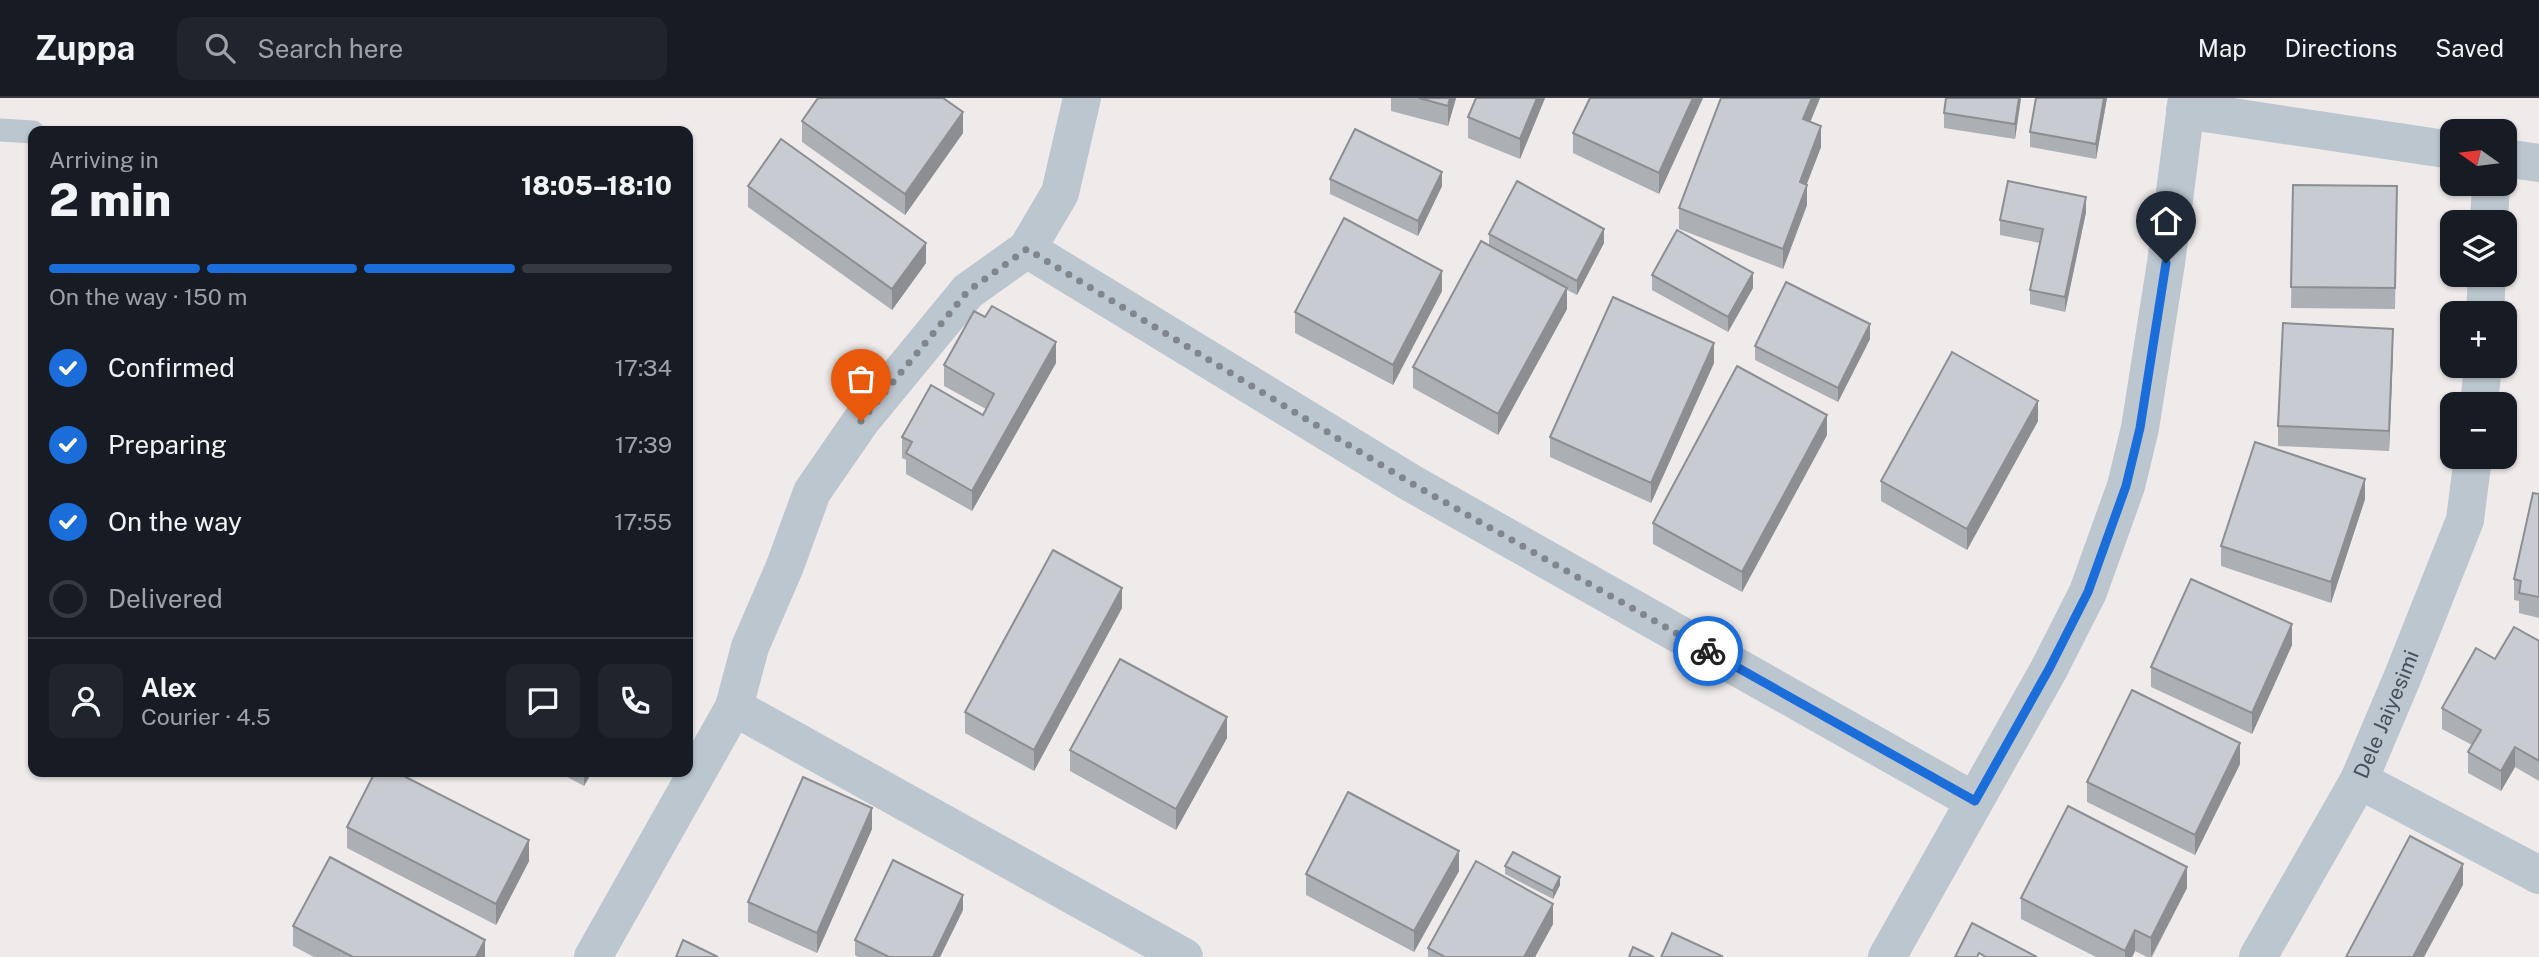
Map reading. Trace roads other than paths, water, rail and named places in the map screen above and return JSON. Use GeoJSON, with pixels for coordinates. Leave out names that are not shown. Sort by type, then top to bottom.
{"type":"FeatureCollection","features":[{"type":"Feature","properties":{"kind":"street"},"geometry":{"type":"LineString","coordinates":[[593,957],[734,707],[750,647],[785,566],[812,492],[861,421],[968,291],[1027,249],[1060,193],[1082,98]]}},
{"type":"Feature","properties":{"kind":"street"},"geometry":{"type":"LineString","coordinates":[[1886,957],[2049,669],[2088,592],[2126,486],[2140,428],[2186,104],[2440,148]]}},
{"type":"Feature","properties":{"kind":"street"},"geometry":{"type":"LineString","coordinates":[[2517,160],[2539,163]]}},
{"type":"Feature","properties":{"kind":"street"},"geometry":{"type":"LineString","coordinates":[[1027,249],[1411,483],[1975,801]]}},
{"type":"Feature","properties":{"kind":"street","name":"Dele Jaiyesimi"},"geometry":{"type":"LineString","coordinates":[[2258,957],[2359,780],[2465,520],[2471,469]]}},
{"type":"Feature","properties":{"kind":"street"},"geometry":{"type":"LineString","coordinates":[[734,707],[1184,957]]}},
{"type":"Feature","properties":{"kind":"street"},"geometry":{"type":"LineString","coordinates":[[2359,780],[2539,875]]}},
{"type":"Feature","properties":{"kind":"lane"},"geometry":{"type":"LineString","coordinates":[[0,130],[28,132]]}}]}
